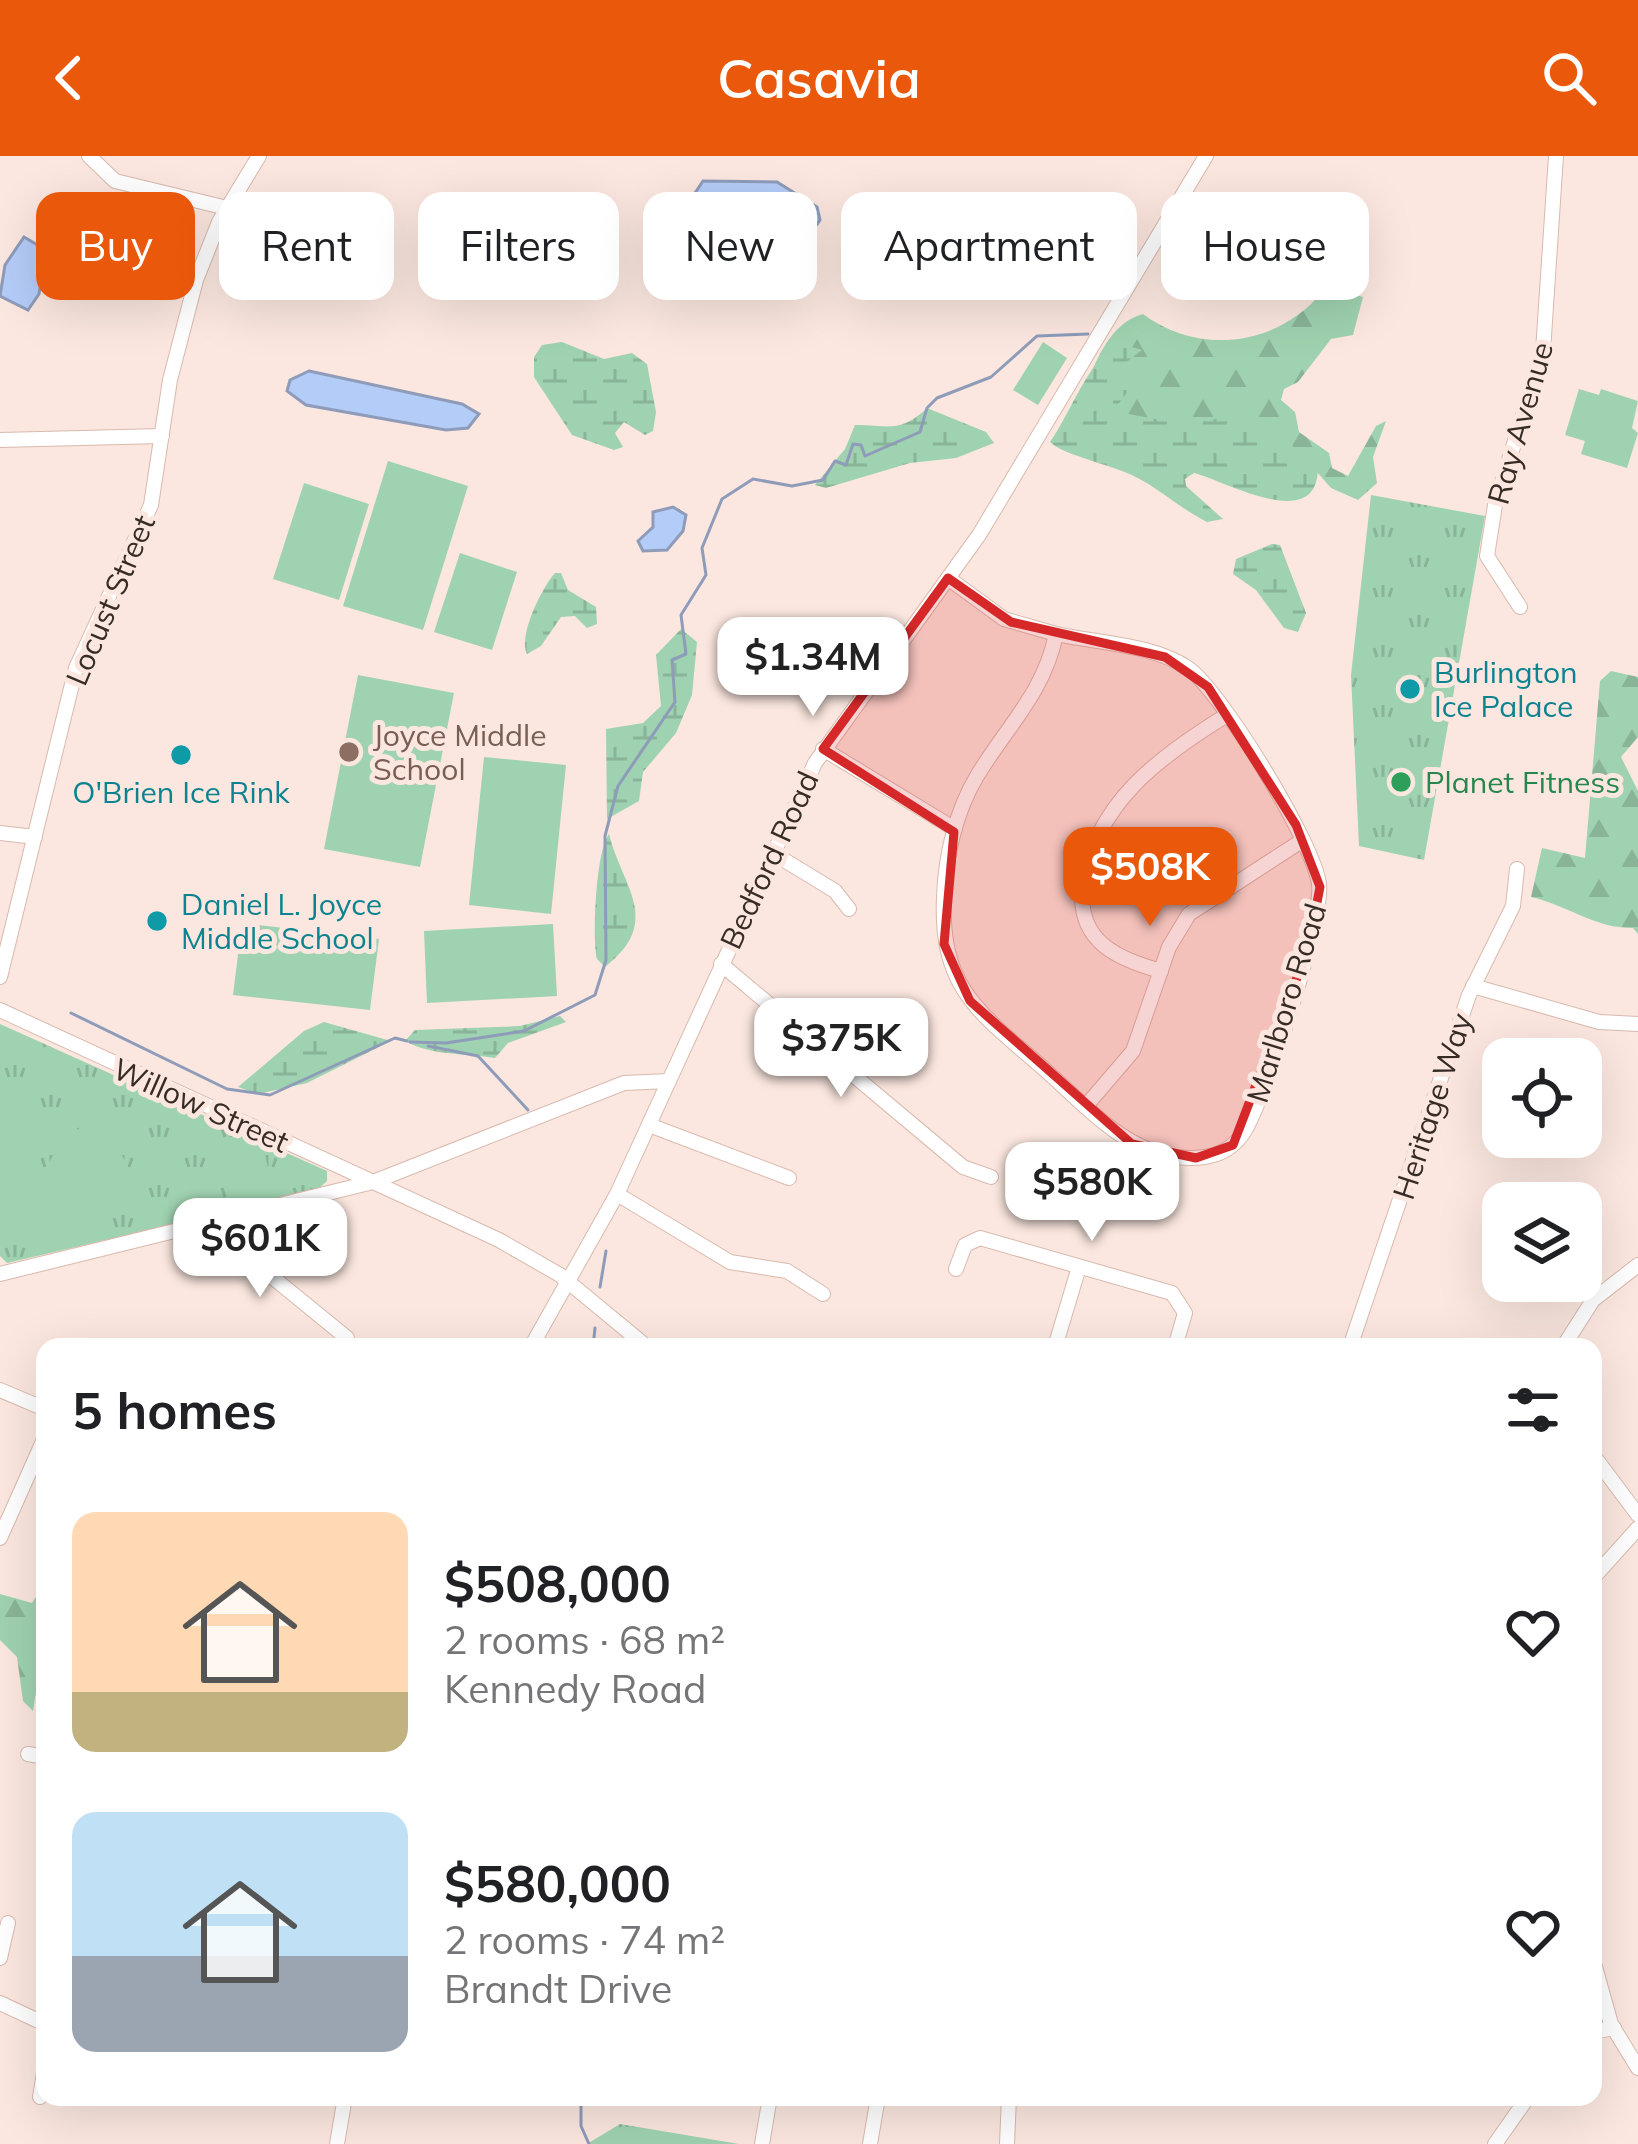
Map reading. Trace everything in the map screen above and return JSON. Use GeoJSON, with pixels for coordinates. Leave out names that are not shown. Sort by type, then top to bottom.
{"type":"FeatureCollection","features":[{"type":"Feature","properties":{"kind":"street"},"geometry":{"type":"LineString","coordinates":[[88,156],[115,181],[219,206]]}},
{"type":"Feature","properties":{"kind":"street","name":"Locust Street"},"geometry":{"type":"LineString","coordinates":[[237,192],[259,156]]}},
{"type":"Feature","properties":{"kind":"street","name":"Bedford Road"},"geometry":{"type":"LineString","coordinates":[[536,1338],[650,1125],[771,852],[823,749],[997,506],[1206,156]]}},
{"type":"Feature","properties":{"kind":"street","name":"Ray Avenue"},"geometry":{"type":"LineString","coordinates":[[1520,607],[1487,556],[1495,505],[1547,329],[1556,156]]}},
{"type":"Feature","properties":{"kind":"street","name":"Locust Street"},"geometry":{"type":"LineString","coordinates":[[0,976],[76,668],[147,520],[182,326],[202,260],[219,225]]}},
{"type":"Feature","properties":{"kind":"street"},"geometry":{"type":"LineString","coordinates":[[0,440],[162,436]]}},
{"type":"Feature","properties":{"kind":"street","name":"Marlboro Road"},"geometry":{"type":"LineString","coordinates":[[947,578],[1004,619],[1175,662],[1208,687],[1303,840],[1319,879],[1316,924],[1240,1138],[1211,1156],[1157,1153],[1127,1141],[976,1008],[952,975],[943,909],[955,829],[975,779],[1042,682],[1056,634]]}},
{"type":"Feature","properties":{"kind":"street"},"geometry":{"type":"LineString","coordinates":[[1161,971],[1119,957],[1092,935],[1082,905],[1089,852],[1100,824],[1124,796],[1171,752],[1227,715]]}},
{"type":"Feature","properties":{"kind":"street"},"geometry":{"type":"LineString","coordinates":[[823,749],[955,829]]}},
{"type":"Feature","properties":{"kind":"street"},"geometry":{"type":"LineString","coordinates":[[0,833],[35,837]]}},
{"type":"Feature","properties":{"kind":"street"},"geometry":{"type":"LineString","coordinates":[[1086,1106],[1133,1051],[1173,937],[1196,907],[1303,840]]}},
{"type":"Feature","properties":{"kind":"street"},"geometry":{"type":"LineString","coordinates":[[771,852],[835,891],[849,909]]}},
{"type":"Feature","properties":{"kind":"street","name":"Heritage Way"},"geometry":{"type":"LineString","coordinates":[[1353,1338],[1473,986],[1513,906],[1516,869]]}},
{"type":"Feature","properties":{"kind":"street"},"geometry":{"type":"LineString","coordinates":[[0,923],[15,914]]}},
{"type":"Feature","properties":{"kind":"street"},"geometry":{"type":"LineString","coordinates":[[721,964],[962,1166],[991,1177]]}},
{"type":"Feature","properties":{"kind":"street"},"geometry":{"type":"LineString","coordinates":[[1473,986],[1586,1019],[1638,1024]]}},
{"type":"Feature","properties":{"kind":"street","name":"Willow Street"},"geometry":{"type":"LineString","coordinates":[[0,1010],[499,1240],[568,1280],[636,1338]]}},
{"type":"Feature","properties":{"kind":"street"},"geometry":{"type":"LineString","coordinates":[[0,1274],[373,1182],[624,1083],[669,1081]]}},
{"type":"Feature","properties":{"kind":"street"},"geometry":{"type":"LineString","coordinates":[[650,1125],[789,1178]]}},
{"type":"Feature","properties":{"kind":"street"},"geometry":{"type":"LineString","coordinates":[[616,1194],[731,1263],[787,1270],[823,1294]]}},
{"type":"Feature","properties":{"kind":"street"},"geometry":{"type":"LineString","coordinates":[[206,1222],[347,1338]]}},
{"type":"Feature","properties":{"kind":"street"},"geometry":{"type":"LineString","coordinates":[[956,1269],[965,1246],[980,1238],[1177,1296],[1185,1313],[1178,1338]]}},
{"type":"Feature","properties":{"kind":"street"},"geometry":{"type":"LineString","coordinates":[[1569,1338],[1593,1300],[1638,1265]]}},
{"type":"Feature","properties":{"kind":"street"},"geometry":{"type":"LineString","coordinates":[[1058,1338],[1079,1267]]}},
{"type":"Feature","properties":{"kind":"street"},"geometry":{"type":"LineString","coordinates":[[0,1390],[36,1405]]}},
{"type":"Feature","properties":{"kind":"street"},"geometry":{"type":"LineString","coordinates":[[0,1538],[7,1506],[36,1453]]}},
{"type":"Feature","properties":{"kind":"street"},"geometry":{"type":"LineString","coordinates":[[1602,1467],[1638,1515]]}},
{"type":"Feature","properties":{"kind":"street"},"geometry":{"type":"LineString","coordinates":[[1602,1568],[1638,1528]]}},
{"type":"Feature","properties":{"kind":"street"},"geometry":{"type":"LineString","coordinates":[[28,1754],[36,1755]]}},
{"type":"Feature","properties":{"kind":"street"},"geometry":{"type":"LineString","coordinates":[[0,1958],[8,1923]]}},
{"type":"Feature","properties":{"kind":"street"},"geometry":{"type":"LineString","coordinates":[[1602,1993],[1614,2028],[1638,2068]]}},
{"type":"Feature","properties":{"kind":"street"},"geometry":{"type":"LineString","coordinates":[[0,2003],[36,2020]]}},
{"type":"Feature","properties":{"kind":"street"},"geometry":{"type":"LineString","coordinates":[[1602,2030],[1614,2028]]}},
{"type":"Feature","properties":{"kind":"street"},"geometry":{"type":"LineString","coordinates":[[337,2144],[343,2106]]}},
{"type":"Feature","properties":{"kind":"street"},"geometry":{"type":"LineString","coordinates":[[762,2144],[768,2106]]}},
{"type":"Feature","properties":{"kind":"street"},"geometry":{"type":"LineString","coordinates":[[870,2144],[876,2106]]}},
{"type":"Feature","properties":{"kind":"street"},"geometry":{"type":"LineString","coordinates":[[1006,2144],[1008,2106]]}},
{"type":"Feature","properties":{"kind":"street"},"geometry":{"type":"LineString","coordinates":[[1495,2144],[1522,2106]]}},
{"type":"Feature","properties":{"kind":"highlighted area"},"geometry":{"type":"Polygon","coordinates":[[[948,578],[1011,622],[1165,657],[1208,687],[1296,825],[1320,887],[1308,949],[1233,1145],[1196,1158],[1132,1144],[970,1001],[944,944],[954,832],[823,749],[948,578]]]}},
{"type":"Feature","properties":{"kind":"green space"},"geometry":{"type":"Polygon","coordinates":[[[1314,300],[1362,300],[1353,335],[1331,339],[1298,382],[1284,389],[1281,400],[1295,412],[1299,432],[1329,453],[1332,468],[1348,476],[1376,426],[1386,421],[1373,457],[1377,483],[1358,500],[1331,488],[1317,472],[1156,446],[1083,393],[1112,335],[1143,314],[1165,328],[1213,340],[1261,334],[1314,300]]]}},
{"type":"Feature","properties":{"kind":"green space"},"geometry":{"type":"Polygon","coordinates":[[[562,342],[604,359],[632,353],[647,364],[656,412],[653,431],[645,435],[624,422],[615,433],[623,447],[614,450],[572,435],[534,377],[534,357],[542,345],[562,342]]]}},
{"type":"Feature","properties":{"kind":"green space"},"geometry":{"type":"Polygon","coordinates":[[[1043,342],[1067,358],[1038,405],[1013,390],[1043,342]]]}},
{"type":"Feature","properties":{"kind":"green space"},"geometry":{"type":"Polygon","coordinates":[[[1118,343],[1142,350],[1124,364],[1122,376],[1129,390],[1113,411],[1182,424],[1224,418],[1261,435],[1290,432],[1294,436],[1291,458],[1309,452],[1317,457],[1316,482],[1307,496],[1291,501],[1271,499],[1194,473],[1185,479],[1186,486],[1223,519],[1207,522],[1133,476],[1050,442],[1088,376],[1118,343]]]}},
{"type":"Feature","properties":{"kind":"green space"},"geometry":{"type":"Polygon","coordinates":[[[1579,389],[1599,395],[1601,389],[1638,401],[1632,428],[1638,433],[1627,468],[1581,454],[1585,441],[1565,435],[1579,389]]]}},
{"type":"Feature","properties":{"kind":"green space"},"geometry":{"type":"Polygon","coordinates":[[[927,408],[986,432],[994,443],[956,458],[910,463],[826,488],[815,485],[845,449],[855,425],[900,425],[927,408]]]}},
{"type":"Feature","properties":{"kind":"green space"},"geometry":{"type":"Polygon","coordinates":[[[388,461],[468,486],[423,630],[343,606],[388,461]]]}},
{"type":"Feature","properties":{"kind":"green space"},"geometry":{"type":"Polygon","coordinates":[[[304,483],[369,504],[339,600],[273,579],[304,483]]]}},
{"type":"Feature","properties":{"kind":"green space"},"geometry":{"type":"Polygon","coordinates":[[[1371,495],[1485,516],[1424,860],[1359,846],[1351,675],[1371,495]]]}},
{"type":"Feature","properties":{"kind":"green space"},"geometry":{"type":"Polygon","coordinates":[[[1280,545],[1306,613],[1298,632],[1284,628],[1256,590],[1233,574],[1236,559],[1280,545]]]}},
{"type":"Feature","properties":{"kind":"green space"},"geometry":{"type":"Polygon","coordinates":[[[460,553],[517,572],[492,650],[434,632],[460,553]]]}},
{"type":"Feature","properties":{"kind":"green space"},"geometry":{"type":"Polygon","coordinates":[[[555,573],[561,573],[568,590],[596,607],[597,624],[587,628],[575,616],[561,617],[541,646],[527,654],[528,625],[555,573]]]}},
{"type":"Feature","properties":{"kind":"green space"},"geometry":{"type":"Polygon","coordinates":[[[681,629],[697,642],[692,695],[676,733],[643,772],[639,801],[607,819],[606,729],[643,723],[661,706],[656,655],[681,629]]]}},
{"type":"Feature","properties":{"kind":"green space"},"geometry":{"type":"Polygon","coordinates":[[[1611,671],[1638,677],[1638,737],[1621,757],[1638,791],[1638,934],[1633,928],[1606,924],[1531,897],[1542,848],[1585,858],[1600,681],[1611,671]]]}},
{"type":"Feature","properties":{"kind":"green space"},"geometry":{"type":"Polygon","coordinates":[[[358,675],[454,693],[420,867],[324,849],[358,675]]]}},
{"type":"Feature","properties":{"kind":"green space"},"geometry":{"type":"Polygon","coordinates":[[[484,757],[566,765],[551,914],[469,905],[484,757]]]}},
{"type":"Feature","properties":{"kind":"green space"},"geometry":{"type":"Polygon","coordinates":[[[609,834],[636,919],[623,950],[605,967],[597,959],[595,914],[601,857],[609,834]]]}},
{"type":"Feature","properties":{"kind":"green space"},"geometry":{"type":"Polygon","coordinates":[[[242,923],[379,939],[370,1010],[233,995],[242,923]]]}},
{"type":"Feature","properties":{"kind":"green space"},"geometry":{"type":"Polygon","coordinates":[[[553,924],[557,996],[427,1003],[424,931],[553,924]]]}},
{"type":"Feature","properties":{"kind":"green space"},"geometry":{"type":"Polygon","coordinates":[[[560,1016],[566,1022],[508,1043],[495,1058],[437,1052],[405,1041],[415,1030],[520,1026],[560,1016]]]}},
{"type":"Feature","properties":{"kind":"green space"},"geometry":{"type":"Polygon","coordinates":[[[324,1022],[391,1041],[307,1083],[258,1094],[238,1087],[304,1031],[324,1022]]]}},
{"type":"Feature","properties":{"kind":"green space"},"geometry":{"type":"Polygon","coordinates":[[[0,1024],[327,1171],[327,1181],[316,1191],[7,1263],[0,1256],[0,1024]]]}},
{"type":"Feature","properties":{"kind":"green space"},"geometry":{"type":"Polygon","coordinates":[[[24,1106],[39,1141],[39,1176],[26,1208],[0,1235],[0,1119],[24,1106]]]}},
{"type":"Feature","properties":{"kind":"green space"},"geometry":{"type":"Polygon","coordinates":[[[98,1118],[131,1175],[134,1210],[46,1239],[40,1202],[47,1168],[67,1139],[98,1118]]]}},
{"type":"Feature","properties":{"kind":"green space"},"geometry":{"type":"Polygon","coordinates":[[[263,1146],[273,1190],[227,1200],[218,1156],[263,1146]]]}},
{"type":"Feature","properties":{"kind":"green space"},"geometry":{"type":"Polygon","coordinates":[[[0,1594],[32,1603],[36,1597],[33,1711],[23,1701],[17,1657],[0,1640],[0,1594]]]}},
{"type":"Feature","properties":{"kind":"green space"},"geometry":{"type":"Polygon","coordinates":[[[620,2124],[739,2144],[587,2144],[620,2124]]]}},
{"type":"Feature","properties":{"kind":"water"},"geometry":{"type":"Polygon","coordinates":[[[703,181],[777,182],[793,192],[696,192],[703,181]]]}},
{"type":"Feature","properties":{"kind":"water"},"geometry":{"type":"Polygon","coordinates":[[[24,237],[36,244],[36,298],[28,310],[0,296],[5,265],[24,237]]]}},
{"type":"Feature","properties":{"kind":"water"},"geometry":{"type":"Polygon","coordinates":[[[309,371],[462,404],[479,414],[468,428],[446,430],[306,405],[287,391],[290,380],[309,371]]]}},
{"type":"Feature","properties":{"kind":"water"},"geometry":{"type":"Polygon","coordinates":[[[673,507],[686,515],[683,531],[667,550],[643,551],[638,541],[653,527],[653,512],[673,507]]]}},
{"type":"Feature","properties":{"kind":"waterway"},"geometry":{"type":"LineString","coordinates":[[410,1042],[446,1043],[524,1031],[595,995],[606,960],[605,836],[618,786],[675,702],[672,660],[686,654],[681,615],[706,575],[702,548],[722,499],[753,479],[792,486],[823,480],[835,461],[846,465],[853,444],[861,445],[865,456],[920,432],[927,408],[937,398],[991,377],[1037,336],[1088,334]]}},
{"type":"Feature","properties":{"kind":"waterway"},"geometry":{"type":"LineString","coordinates":[[71,1013],[227,1089],[270,1095],[395,1038],[407,1041]]}},
{"type":"Feature","properties":{"kind":"waterway"},"geometry":{"type":"LineString","coordinates":[[428,1046],[478,1056],[528,1110]]}},
{"type":"Feature","properties":{"kind":"waterway"},"geometry":{"type":"LineString","coordinates":[[600,1287],[606,1251]]}},
{"type":"Feature","properties":{"kind":"waterway"},"geometry":{"type":"LineString","coordinates":[[594,1338],[595,1328]]}},
{"type":"Feature","properties":{"kind":"waterway"},"geometry":{"type":"LineString","coordinates":[[581,2106],[581,2126],[589,2144]]}},
{"type":"Feature","properties":{"kind":"place","name":"Burlington Ice Palace"},"geometry":{"type":"Point","coordinates":[1410,689]}},
{"type":"Feature","properties":{"kind":"place","name":"Joyce Middle School"},"geometry":{"type":"Point","coordinates":[349,752]}},
{"type":"Feature","properties":{"kind":"place","name":"O'Brien Ice Rink"},"geometry":{"type":"Point","coordinates":[181,755]}},
{"type":"Feature","properties":{"kind":"place","name":"Planet Fitness"},"geometry":{"type":"Point","coordinates":[1401,782]}},
{"type":"Feature","properties":{"kind":"place","name":"Daniel L. Joyce Middle School"},"geometry":{"type":"Point","coordinates":[157,921]}}]}
